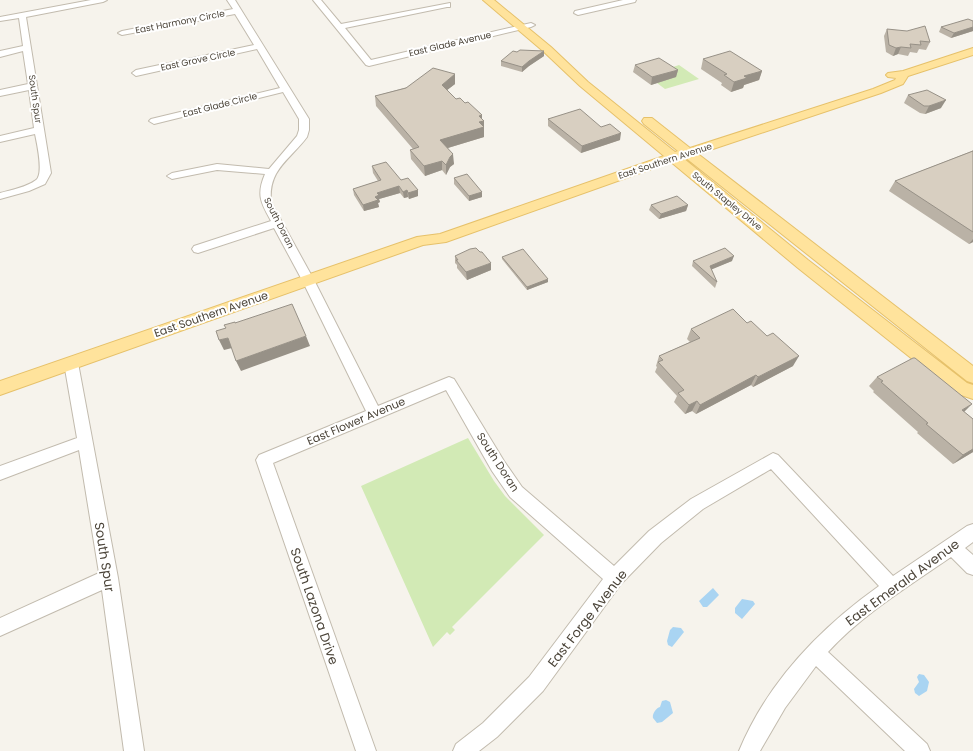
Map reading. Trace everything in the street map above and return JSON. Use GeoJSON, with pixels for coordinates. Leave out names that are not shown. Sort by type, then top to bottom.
{"type":"FeatureCollection","features":[{"type":"Feature","properties":{"kind":"main road","name":"South Stapley Drive"},"geometry":{"type":"LineString","coordinates":[[488,0],[588,72]]}},
{"type":"Feature","properties":{"kind":"main road","name":"South Stapley Drive"},"geometry":{"type":"LineString","coordinates":[[500,0],[584,84],[802,264],[961,388],[973,392]]}},
{"type":"Feature","properties":{"kind":"main road","name":"East Southern Avenue"},"geometry":{"type":"LineString","coordinates":[[880,77],[904,74],[973,51]]}},
{"type":"Feature","properties":{"kind":"main road"},"geometry":{"type":"LineString","coordinates":[[565,65],[570,65],[586,77],[598,80]]}},
{"type":"Feature","properties":{"kind":"main road","name":"East Southern Avenue"},"geometry":{"type":"LineString","coordinates":[[422,240],[429,231],[510,202],[668,153],[688,153],[877,91],[898,82],[904,74]]}},
{"type":"Feature","properties":{"kind":"main road"},"geometry":{"type":"LineString","coordinates":[[820,110],[816,104],[853,91],[858,85]]}},
{"type":"Feature","properties":{"kind":"main road"},"geometry":{"type":"LineString","coordinates":[[776,124],[781,116],[804,108],[808,105],[807,102]]}},
{"type":"Feature","properties":{"kind":"main road","name":"East Southern Avenue"},"geometry":{"type":"LineString","coordinates":[[0,388],[422,240],[440,239],[668,153],[678,144],[784,109]]}},
{"type":"Feature","properties":{"kind":"main road","name":"South Stapley Drive"},"geometry":{"type":"LineString","coordinates":[[641,115],[859,288],[940,349],[973,376]]}},
{"type":"Feature","properties":{"kind":"main road"},"geometry":{"type":"LineString","coordinates":[[465,230],[473,223],[509,207],[510,202]]}},
{"type":"Feature","properties":{"kind":"main road"},"geometry":{"type":"LineString","coordinates":[[767,234],[786,242],[806,256],[812,258],[820,257]]}},
{"type":"Feature","properties":{"kind":"main road"},"geometry":{"type":"LineString","coordinates":[[802,264],[807,262],[819,266],[838,281],[859,288]]}},
{"type":"Feature","properties":{"kind":"main road"},"geometry":{"type":"LineString","coordinates":[[869,316],[892,325],[932,353],[940,349]]}},
{"type":"Feature","properties":{"kind":"street"},"geometry":{"type":"LineString","coordinates":[[0,19],[103,0]]}},
{"type":"Feature","properties":{"kind":"street","name":"South Doran"},"geometry":{"type":"LineString","coordinates":[[231,0],[304,119],[304,130],[302,137],[270,172],[265,184],[264,193],[266,202],[308,280],[375,414]]}},
{"type":"Feature","properties":{"kind":"street"},"geometry":{"type":"LineString","coordinates":[[317,0],[340,28],[447,5]]}},
{"type":"Feature","properties":{"kind":"street"},"geometry":{"type":"LineString","coordinates":[[578,13],[632,0]]}},
{"type":"Feature","properties":{"kind":"street","name":"East Harmony Circle"},"geometry":{"type":"LineString","coordinates":[[122,33],[238,11]]}},
{"type":"Feature","properties":{"kind":"street","name":"South Spur"},"geometry":{"type":"LineString","coordinates":[[0,196],[26,189],[41,182],[46,173],[22,15]]}},
{"type":"Feature","properties":{"kind":"street","name":"East Glade Avenue"},"geometry":{"type":"LineString","coordinates":[[340,28],[369,63],[526,26]]}},
{"type":"Feature","properties":{"kind":"street","name":"East Grove Circle"},"geometry":{"type":"LineString","coordinates":[[136,73],[259,46]]}},
{"type":"Feature","properties":{"kind":"street"},"geometry":{"type":"LineString","coordinates":[[0,54],[27,48]]}},
{"type":"Feature","properties":{"kind":"street"},"geometry":{"type":"LineString","coordinates":[[0,93],[33,86]]}},
{"type":"Feature","properties":{"kind":"street","name":"East Glade Circle"},"geometry":{"type":"LineString","coordinates":[[154,121],[286,89]]}},
{"type":"Feature","properties":{"kind":"street"},"geometry":{"type":"LineString","coordinates":[[0,139],[39,130]]}},
{"type":"Feature","properties":{"kind":"street"},"geometry":{"type":"LineString","coordinates":[[172,176],[217,167],[270,172]]}},
{"type":"Feature","properties":{"kind":"street"},"geometry":{"type":"LineString","coordinates":[[198,249],[278,223]]}},
{"type":"Feature","properties":{"kind":"street","name":"South Spur"},"geometry":{"type":"LineString","coordinates":[[71,363],[108,578],[134,751]]}},
{"type":"Feature","properties":{"kind":"street","name":"South Doran"},"geometry":{"type":"LineString","coordinates":[[449,383],[498,466],[516,492],[615,578]]}},
{"type":"Feature","properties":{"kind":"street","name":"East Flower Avenue"},"geometry":{"type":"LineString","coordinates":[[264,460],[449,383]]}},
{"type":"Feature","properties":{"kind":"street"},"geometry":{"type":"LineString","coordinates":[[0,473],[85,441]]}},
{"type":"Feature","properties":{"kind":"street","name":"South Lazona Drive"},"geometry":{"type":"LineString","coordinates":[[264,460],[366,751]]}},
{"type":"Feature","properties":{"kind":"street","name":"East Forge Avenue"},"geometry":{"type":"LineString","coordinates":[[463,751],[496,726],[536,684],[615,578],[655,538],[697,504],[773,460],[892,587]]}},
{"type":"Feature","properties":{"kind":"street","name":"East Emerald Avenue"},"geometry":{"type":"LineString","coordinates":[[750,751],[776,704],[815,652],[840,627],[892,587],[973,532]]}},
{"type":"Feature","properties":{"kind":"street"},"geometry":{"type":"LineString","coordinates":[[952,547],[973,567]]}},
{"type":"Feature","properties":{"kind":"street"},"geometry":{"type":"LineString","coordinates":[[0,627],[108,578]]}},
{"type":"Feature","properties":{"kind":"street"},"geometry":{"type":"LineString","coordinates":[[815,652],[920,751]]}},
{"type":"Feature","properties":{"kind":"green space"},"geometry":{"type":"Polygon","coordinates":[[[679,65],[699,79],[665,89],[657,83],[667,69],[679,65]]]}},
{"type":"Feature","properties":{"kind":"green space"},"geometry":{"type":"Polygon","coordinates":[[[468,438],[494,481],[505,496],[544,535],[452,627],[455,630],[450,635],[447,632],[433,647],[361,486],[468,438]]]}},
{"type":"Feature","properties":{"kind":"water"},"geometry":{"type":"Polygon","coordinates":[[[713,588],[719,595],[707,607],[703,607],[699,601],[713,588]]]}},
{"type":"Feature","properties":{"kind":"water"},"geometry":{"type":"Polygon","coordinates":[[[742,599],[753,601],[755,604],[742,619],[735,613],[735,608],[742,599]]]}},
{"type":"Feature","properties":{"kind":"water"},"geometry":{"type":"Polygon","coordinates":[[[673,627],[681,628],[684,632],[672,647],[668,645],[667,641],[670,630],[673,627]]]}},
{"type":"Feature","properties":{"kind":"water"},"geometry":{"type":"Polygon","coordinates":[[[919,674],[924,675],[929,682],[927,691],[919,696],[915,693],[914,689],[919,682],[917,677],[919,674]]]}},
{"type":"Feature","properties":{"kind":"water"},"geometry":{"type":"Polygon","coordinates":[[[666,700],[670,702],[673,713],[662,722],[657,723],[653,718],[654,713],[660,707],[662,701],[666,700]]]}},
{"type":"Feature","properties":{"kind":"building"},"geometry":{"type":"Polygon","coordinates":[[[968,19],[973,21],[973,27],[954,33],[941,27],[968,19]]]}},
{"type":"Feature","properties":{"kind":"building"},"geometry":{"type":"Polygon","coordinates":[[[925,26],[930,42],[920,41],[921,45],[910,44],[911,48],[896,48],[889,45],[887,29],[907,31],[925,26]]]}},
{"type":"Feature","properties":{"kind":"building"},"geometry":{"type":"Polygon","coordinates":[[[520,50],[544,51],[522,67],[501,61],[513,51],[517,52],[520,50]]]}},
{"type":"Feature","properties":{"kind":"building"},"geometry":{"type":"Polygon","coordinates":[[[730,51],[762,71],[744,76],[747,78],[734,82],[724,75],[727,74],[703,59],[730,51]]]}},
{"type":"Feature","properties":{"kind":"building"},"geometry":{"type":"Polygon","coordinates":[[[659,58],[678,70],[652,77],[635,65],[659,58]]]}},
{"type":"Feature","properties":{"kind":"building"},"geometry":{"type":"Polygon","coordinates":[[[433,68],[455,74],[442,85],[456,99],[460,98],[465,103],[468,102],[482,115],[479,116],[484,121],[479,122],[484,127],[440,140],[453,154],[446,165],[442,161],[424,166],[410,150],[419,147],[375,96],[406,88],[433,68]]]}},
{"type":"Feature","properties":{"kind":"building"},"geometry":{"type":"Polygon","coordinates":[[[927,90],[946,100],[929,106],[924,106],[908,95],[927,90]]]}},
{"type":"Feature","properties":{"kind":"building"},"geometry":{"type":"Polygon","coordinates":[[[580,109],[601,127],[610,124],[621,133],[582,146],[548,119],[580,109]]]}},
{"type":"Feature","properties":{"kind":"building"},"geometry":{"type":"Polygon","coordinates":[[[973,151],[973,232],[895,181],[973,151]]]}},
{"type":"Feature","properties":{"kind":"building"},"geometry":{"type":"Polygon","coordinates":[[[386,162],[401,180],[408,178],[418,190],[408,193],[407,190],[403,192],[399,186],[377,193],[379,195],[375,197],[378,200],[363,205],[353,189],[381,180],[372,166],[386,162]]]}},
{"type":"Feature","properties":{"kind":"building"},"geometry":{"type":"Polygon","coordinates":[[[467,174],[482,192],[469,196],[454,178],[467,174]]]}},
{"type":"Feature","properties":{"kind":"building"},"geometry":{"type":"Polygon","coordinates":[[[677,196],[688,205],[661,214],[651,205],[677,196]]]}},
{"type":"Feature","properties":{"kind":"building"},"geometry":{"type":"Polygon","coordinates":[[[476,248],[482,252],[491,263],[466,272],[456,260],[458,260],[455,256],[470,249],[476,248]]]}},
{"type":"Feature","properties":{"kind":"building"},"geometry":{"type":"Polygon","coordinates":[[[725,248],[734,256],[710,266],[717,282],[693,261],[725,248]]]}},
{"type":"Feature","properties":{"kind":"building"},"geometry":{"type":"Polygon","coordinates":[[[523,249],[548,279],[527,287],[502,257],[523,249]]]}},
{"type":"Feature","properties":{"kind":"building"},"geometry":{"type":"Polygon","coordinates":[[[292,304],[306,336],[236,361],[228,338],[219,340],[216,331],[226,328],[224,325],[235,323],[292,304]]]}},
{"type":"Feature","properties":{"kind":"building"},"geometry":{"type":"Polygon","coordinates":[[[733,309],[747,323],[751,321],[767,336],[773,333],[799,356],[758,377],[756,375],[700,405],[697,401],[689,405],[678,393],[684,390],[658,362],[663,360],[659,356],[700,338],[691,329],[733,309]]]}},
{"type":"Feature","properties":{"kind":"building"},"geometry":{"type":"Polygon","coordinates":[[[915,358],[972,404],[962,410],[973,419],[973,449],[963,455],[926,424],[928,423],[877,377],[915,358]]]}}]}
